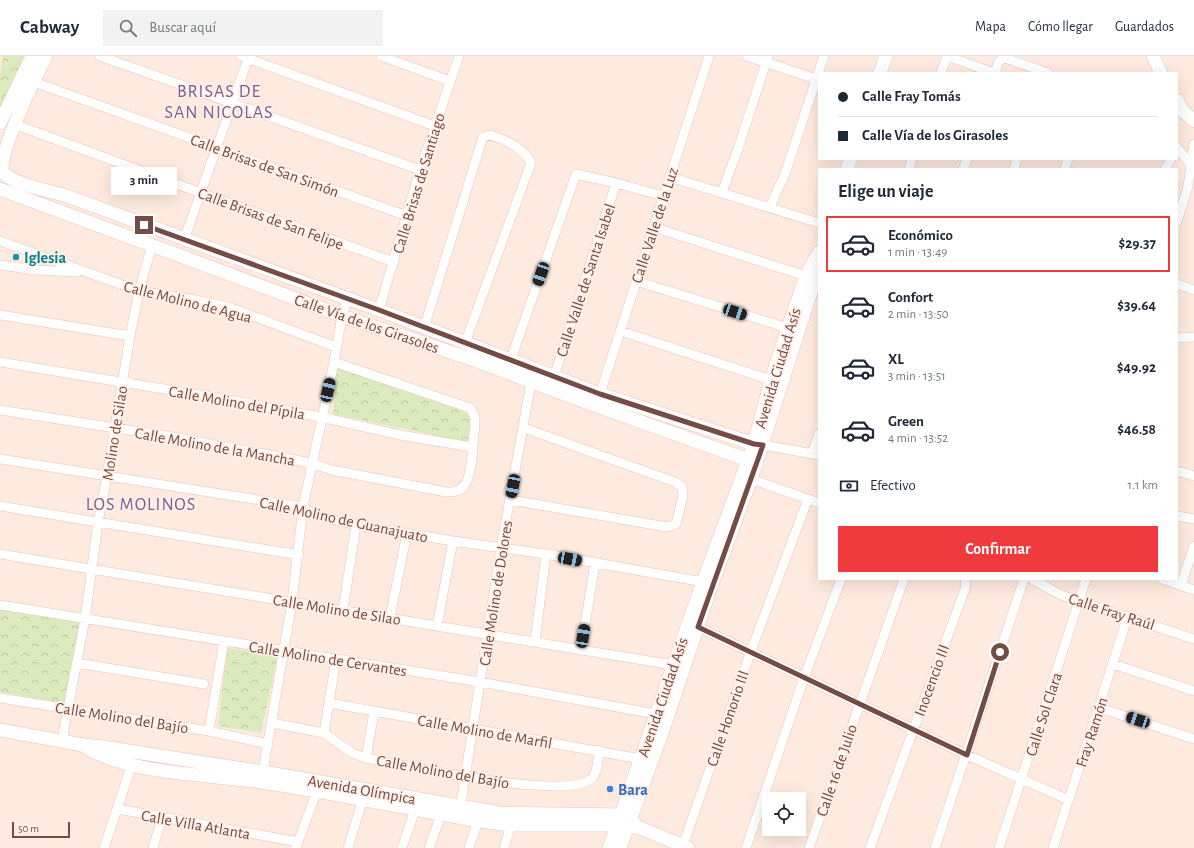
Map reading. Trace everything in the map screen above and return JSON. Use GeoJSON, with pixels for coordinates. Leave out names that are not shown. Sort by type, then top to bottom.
{"type":"FeatureCollection","features":[{"type":"Feature","properties":{"kind":"street"},"geometry":{"type":"LineString","coordinates":[[0,123],[32,56]]}},
{"type":"Feature","properties":{"kind":"street"},"geometry":{"type":"LineString","coordinates":[[1,172],[1,162],[14,124],[46,56]]}},
{"type":"Feature","properties":{"kind":"street"},"geometry":{"type":"LineString","coordinates":[[100,56],[420,170]]}},
{"type":"Feature","properties":{"kind":"street"},"geometry":{"type":"LineString","coordinates":[[381,56],[450,81]]}},
{"type":"Feature","properties":{"kind":"street","name":"Calle Brisas de Santiago"},"geometry":{"type":"LineString","coordinates":[[379,310],[420,170],[458,56]]}},
{"type":"Feature","properties":{"kind":"street","name":"Calle Valle de la Luz"},"geometry":{"type":"LineString","coordinates":[[600,394],[709,56]]}},
{"type":"Feature","properties":{"kind":"street"},"geometry":{"type":"LineString","coordinates":[[747,56],[767,59],[818,79],[785,174],[770,207]]}},
{"type":"Feature","properties":{"kind":"street"},"geometry":{"type":"LineString","coordinates":[[820,72],[824,56]]}},
{"type":"Feature","properties":{"kind":"street"},"geometry":{"type":"LineString","coordinates":[[880,72],[886,56]]}},
{"type":"Feature","properties":{"kind":"street"},"geometry":{"type":"LineString","coordinates":[[941,72],[947,56],[991,72]]}},
{"type":"Feature","properties":{"kind":"street"},"geometry":{"type":"LineString","coordinates":[[1153,56],[1161,72]]}},
{"type":"Feature","properties":{"kind":"street"},"geometry":{"type":"LineString","coordinates":[[184,240],[234,104],[246,57],[435,126]]}},
{"type":"Feature","properties":{"kind":"street"},"geometry":{"type":"LineString","coordinates":[[994,72],[1002,58],[1010,58],[1045,72]]}},
{"type":"Feature","properties":{"kind":"street"},"geometry":{"type":"LineString","coordinates":[[722,192],[738,149],[767,59]]}},
{"type":"Feature","properties":{"kind":"street","name":"Calle Brisas de San Simón"},"geometry":{"type":"LineString","coordinates":[[34,82],[407,216]]}},
{"type":"Feature","properties":{"kind":"street"},"geometry":{"type":"LineString","coordinates":[[1178,101],[1192,119]]}},
{"type":"Feature","properties":{"kind":"street","name":"Calle Brisas de San Felipe"},"geometry":{"type":"LineString","coordinates":[[14,124],[394,262]]}},
{"type":"Feature","properties":{"kind":"street"},"geometry":{"type":"LineString","coordinates":[[424,328],[483,137],[490,135],[503,140],[528,156],[531,163],[465,343]]}},
{"type":"Feature","properties":{"kind":"street"},"geometry":{"type":"LineString","coordinates":[[1178,219],[1193,168],[1194,144]]}},
{"type":"Feature","properties":{"kind":"street"},"geometry":{"type":"LineString","coordinates":[[1178,149],[1193,168]]}},
{"type":"Feature","properties":{"kind":"street","name":"Calle Vía de los Girasoles"},"geometry":{"type":"LineString","coordinates":[[1,172],[18,182],[67,196],[511,360],[532,375],[554,377],[600,394],[758,445]]}},
{"type":"Feature","properties":{"kind":"street"},"geometry":{"type":"LineString","coordinates":[[511,360],[576,174],[663,196]]}},
{"type":"Feature","properties":{"kind":"street"},"geometry":{"type":"LineString","coordinates":[[670,177],[818,223]]}},
{"type":"Feature","properties":{"kind":"street","name":"Calle Valle de Santa Isabel"},"geometry":{"type":"LineString","coordinates":[[554,377],[616,183]]}},
{"type":"Feature","properties":{"kind":"street","name":"Calle Vía de los Girasoles"},"geometry":{"type":"LineString","coordinates":[[0,189],[342,316],[474,360],[532,375],[752,462]]}},
{"type":"Feature","properties":{"kind":"street"},"geometry":{"type":"LineString","coordinates":[[653,227],[806,276]]}},
{"type":"Feature","properties":{"kind":"street","name":"Calle Molino de Agua"},"geometry":{"type":"LineString","coordinates":[[0,241],[139,291],[196,300],[232,308],[336,348]]}},
{"type":"Feature","properties":{"kind":"street","name":"Molino de Silao"},"geometry":{"type":"LineString","coordinates":[[62,740],[85,619],[98,522],[107,476],[121,382],[139,291],[152,245]]}},
{"type":"Feature","properties":{"kind":"street","name":"Avenida Ciudad Asís"},"geometry":{"type":"LineString","coordinates":[[758,445],[771,380],[806,276],[818,260]]}},
{"type":"Feature","properties":{"kind":"street","name":"Avenida Ciudad Asís"},"geometry":{"type":"LineString","coordinates":[[609,848],[627,822],[662,733],[698,627],[708,583],[781,382],[818,260]]}},
{"type":"Feature","properties":{"kind":"street","name":"Calle Molino de Agua"},"geometry":{"type":"LineString","coordinates":[[0,265],[35,270],[85,272]]}},
{"type":"Feature","properties":{"kind":"street"},"geometry":{"type":"LineString","coordinates":[[636,281],[788,328]]}},
{"type":"Feature","properties":{"kind":"street"},"geometry":{"type":"LineString","coordinates":[[1178,284],[1194,290]]}},
{"type":"Feature","properties":{"kind":"street"},"geometry":{"type":"LineString","coordinates":[[262,777],[292,602],[299,555],[303,507],[321,417],[334,362],[342,316],[347,300]]}},
{"type":"Feature","properties":{"kind":"street"},"geometry":{"type":"LineString","coordinates":[[0,315],[130,336]]}},
{"type":"Feature","properties":{"kind":"street"},"geometry":{"type":"LineString","coordinates":[[620,331],[771,380]]}},
{"type":"Feature","properties":{"kind":"street"},"geometry":{"type":"LineString","coordinates":[[1178,338],[1194,337]]}},
{"type":"Feature","properties":{"kind":"street","name":"Calle Molino del Pípila"},"geometry":{"type":"LineString","coordinates":[[0,362],[321,417],[400,435],[472,447]]}},
{"type":"Feature","properties":{"kind":"street"},"geometry":{"type":"LineString","coordinates":[[334,362],[470,408],[475,417],[472,447]]}},
{"type":"Feature","properties":{"kind":"street","name":"Calle Molino de Dolores"},"geometry":{"type":"LineString","coordinates":[[459,812],[474,729],[501,548],[524,428],[532,375]]}},
{"type":"Feature","properties":{"kind":"street","name":"Calle Molino de la Mancha"},"geometry":{"type":"LineString","coordinates":[[0,410],[173,437],[312,463],[332,470],[446,492],[454,492],[462,488],[467,481],[472,447]]}},
{"type":"Feature","properties":{"kind":"street"},"geometry":{"type":"LineString","coordinates":[[511,500],[667,527],[676,524],[682,503],[682,487],[675,482],[524,428]]}},
{"type":"Feature","properties":{"kind":"street"},"geometry":{"type":"LineString","coordinates":[[758,445],[816,454],[818,441]]}},
{"type":"Feature","properties":{"kind":"street","name":"Calle Molino de Guanajuato"},"geometry":{"type":"LineString","coordinates":[[0,459],[303,507],[315,515],[356,524],[453,541],[546,554],[708,583]]}},
{"type":"Feature","properties":{"kind":"street","name":"Avenida Ciudad Asís"},"geometry":{"type":"LineString","coordinates":[[627,822],[641,759],[673,665],[751,479],[752,462]]}},
{"type":"Feature","properties":{"kind":"street"},"geometry":{"type":"LineString","coordinates":[[1178,471],[1194,476]]}},
{"type":"Feature","properties":{"kind":"street"},"geometry":{"type":"LineString","coordinates":[[751,479],[818,503]]}},
{"type":"Feature","properties":{"kind":"street","name":"Calle Honorio III"},"geometry":{"type":"LineString","coordinates":[[684,847],[751,651],[808,499]]}},
{"type":"Feature","properties":{"kind":"street"},"geometry":{"type":"LineString","coordinates":[[0,506],[299,555]]}},
{"type":"Feature","properties":{"kind":"street"},"geometry":{"type":"LineString","coordinates":[[1178,516],[1194,519]]}},
{"type":"Feature","properties":{"kind":"street"},"geometry":{"type":"LineString","coordinates":[[343,610],[356,524]]}},
{"type":"Feature","properties":{"kind":"street"},"geometry":{"type":"LineString","coordinates":[[390,617],[407,533]]}},
{"type":"Feature","properties":{"kind":"street"},"geometry":{"type":"LineString","coordinates":[[438,626],[453,541]]}},
{"type":"Feature","properties":{"kind":"street"},"geometry":{"type":"LineString","coordinates":[[1181,585],[1194,546]]}},
{"type":"Feature","properties":{"kind":"street","name":"Calle Molino de Silao"},"geometry":{"type":"LineString","coordinates":[[0,554],[390,617],[673,665]]}},
{"type":"Feature","properties":{"kind":"street"},"geometry":{"type":"LineString","coordinates":[[535,642],[546,554]]}},
{"type":"Feature","properties":{"kind":"street"},"geometry":{"type":"LineString","coordinates":[[581,650],[595,563]]}},
{"type":"Feature","properties":{"kind":"street"},"geometry":{"type":"LineString","coordinates":[[746,848],[804,678],[841,580]]}},
{"type":"Feature","properties":{"kind":"street","name":"Calle 16 de Julio"},"geometry":{"type":"LineString","coordinates":[[809,848],[904,580]]}},
{"type":"Feature","properties":{"kind":"street","name":"Inocencio III"},"geometry":{"type":"LineString","coordinates":[[870,848],[965,589],[966,580]]}},
{"type":"Feature","properties":{"kind":"street"},"geometry":{"type":"LineString","coordinates":[[935,848],[1024,580]]}},
{"type":"Feature","properties":{"kind":"street","name":"Calle Fray Raúl"},"geometry":{"type":"LineString","coordinates":[[1034,580],[1061,595],[1194,639]]}},
{"type":"Feature","properties":{"kind":"street","name":"Calle Sol Clara"},"geometry":{"type":"LineString","coordinates":[[999,848],[1086,580]]}},
{"type":"Feature","properties":{"kind":"street"},"geometry":{"type":"LineString","coordinates":[[1165,580],[1194,590]]}},
{"type":"Feature","properties":{"kind":"street","name":"Calle Molino de Cervantes"},"geometry":{"type":"LineString","coordinates":[[0,605],[480,682],[656,714]]}},
{"type":"Feature","properties":{"kind":"street","name":"Fray Ramón"},"geometry":{"type":"LineString","coordinates":[[1053,848],[1100,708],[1128,616]]}},
{"type":"Feature","properties":{"kind":"street"},"geometry":{"type":"LineString","coordinates":[[698,627],[751,651],[804,678],[860,702],[967,755],[1022,777],[1069,800]]}},
{"type":"Feature","properties":{"kind":"street"},"geometry":{"type":"LineString","coordinates":[[209,731],[224,641]]}},
{"type":"Feature","properties":{"kind":"street"},"geometry":{"type":"LineString","coordinates":[[324,733],[336,659]]}},
{"type":"Feature","properties":{"kind":"street"},"geometry":{"type":"LineString","coordinates":[[77,663],[204,684]]}},
{"type":"Feature","properties":{"kind":"street"},"geometry":{"type":"LineString","coordinates":[[1113,664],[1194,691]]}},
{"type":"Feature","properties":{"kind":"street","name":"Calle Molino del Bajío"},"geometry":{"type":"LineString","coordinates":[[0,698],[209,731],[268,744]]}},
{"type":"Feature","properties":{"kind":"street","name":"Calle Molino de Marfil"},"geometry":{"type":"LineString","coordinates":[[329,703],[599,750],[641,759]]}},
{"type":"Feature","properties":{"kind":"street"},"geometry":{"type":"LineString","coordinates":[[1100,708],[1194,739]]}},
{"type":"Feature","properties":{"kind":"street"},"geometry":{"type":"LineString","coordinates":[[366,758],[374,712]]}},
{"type":"Feature","properties":{"kind":"street","name":"Calle Molino del Bajío"},"geometry":{"type":"LineString","coordinates":[[272,723],[324,733],[352,753],[366,758],[466,777],[530,785],[582,784],[592,778],[595,773],[599,750]]}},
{"type":"Feature","properties":{"kind":"street","name":"Avenida Olímpica"},"geometry":{"type":"LineString","coordinates":[[0,730],[83,745],[103,747],[459,812],[500,813],[627,822],[684,847]]}},
{"type":"Feature","properties":{"kind":"street","name":"Avenida Olímpica"},"geometry":{"type":"LineString","coordinates":[[83,745],[98,755],[132,764],[191,774],[262,777],[317,791],[441,815],[459,812],[478,821],[511,825],[627,822]]}},
{"type":"Feature","properties":{"kind":"street"},"geometry":{"type":"LineString","coordinates":[[104,848],[132,764]]}},
{"type":"Feature","properties":{"kind":"street"},"geometry":{"type":"LineString","coordinates":[[297,845],[317,791]]}},
{"type":"Feature","properties":{"kind":"street"},"geometry":{"type":"LineString","coordinates":[[348,848],[363,799]]}},
{"type":"Feature","properties":{"kind":"street","name":"Calle Villa Atlanta"},"geometry":{"type":"LineString","coordinates":[[118,809],[297,845]]}},
{"type":"Feature","properties":{"kind":"street"},"geometry":{"type":"LineString","coordinates":[[402,848],[415,810]]}},
{"type":"Feature","properties":{"kind":"street"},"geometry":{"type":"LineString","coordinates":[[430,848],[441,815]]}},
{"type":"Feature","properties":{"kind":"street"},"geometry":{"type":"LineString","coordinates":[[153,848],[162,818]]}},
{"type":"Feature","properties":{"kind":"street"},"geometry":{"type":"LineString","coordinates":[[468,848],[478,821]]}},
{"type":"Feature","properties":{"kind":"street"},"geometry":{"type":"LineString","coordinates":[[620,848],[627,822]]}},
{"type":"Feature","properties":{"kind":"street"},"geometry":{"type":"LineString","coordinates":[[504,848],[511,825]]}},
{"type":"Feature","properties":{"kind":"green space"},"geometry":{"type":"Polygon","coordinates":[[[3,56],[25,56],[0,109],[0,75],[3,56]]]}},
{"type":"Feature","properties":{"kind":"green space"},"geometry":{"type":"Polygon","coordinates":[[[337,366],[473,415],[474,421],[467,442],[333,414],[337,366]]]}},
{"type":"Feature","properties":{"kind":"green space"},"geometry":{"type":"Polygon","coordinates":[[[0,609],[82,623],[67,704],[0,692],[0,609]]]}},
{"type":"Feature","properties":{"kind":"green space"},"geometry":{"type":"Polygon","coordinates":[[[227,648],[278,655],[261,733],[218,726],[227,648]]]}},
{"type":"Feature","properties":{"kind":"place","name":"Iglesia"},"geometry":{"type":"Point","coordinates":[16,257]}},
{"type":"Feature","properties":{"kind":"place","name":"Bara"},"geometry":{"type":"Point","coordinates":[610,789]}},
{"type":"Feature","properties":{"kind":"district","name":"BRISAS DE SAN NICOLAS"},"geometry":{"type":"Point","coordinates":[219,101]}},
{"type":"Feature","properties":{"kind":"district","name":"LOS MOLINOS"},"geometry":{"type":"Point","coordinates":[141,504]}},
{"type":"Feature","properties":{"kind":"route"},"geometry":{"type":"LineString","coordinates":[[144,225],[347,300],[379,310],[600,394],[754,444],[763,445],[712,584],[698,627],[751,651],[804,678],[860,702],[967,755],[1000,652]]}}]}
